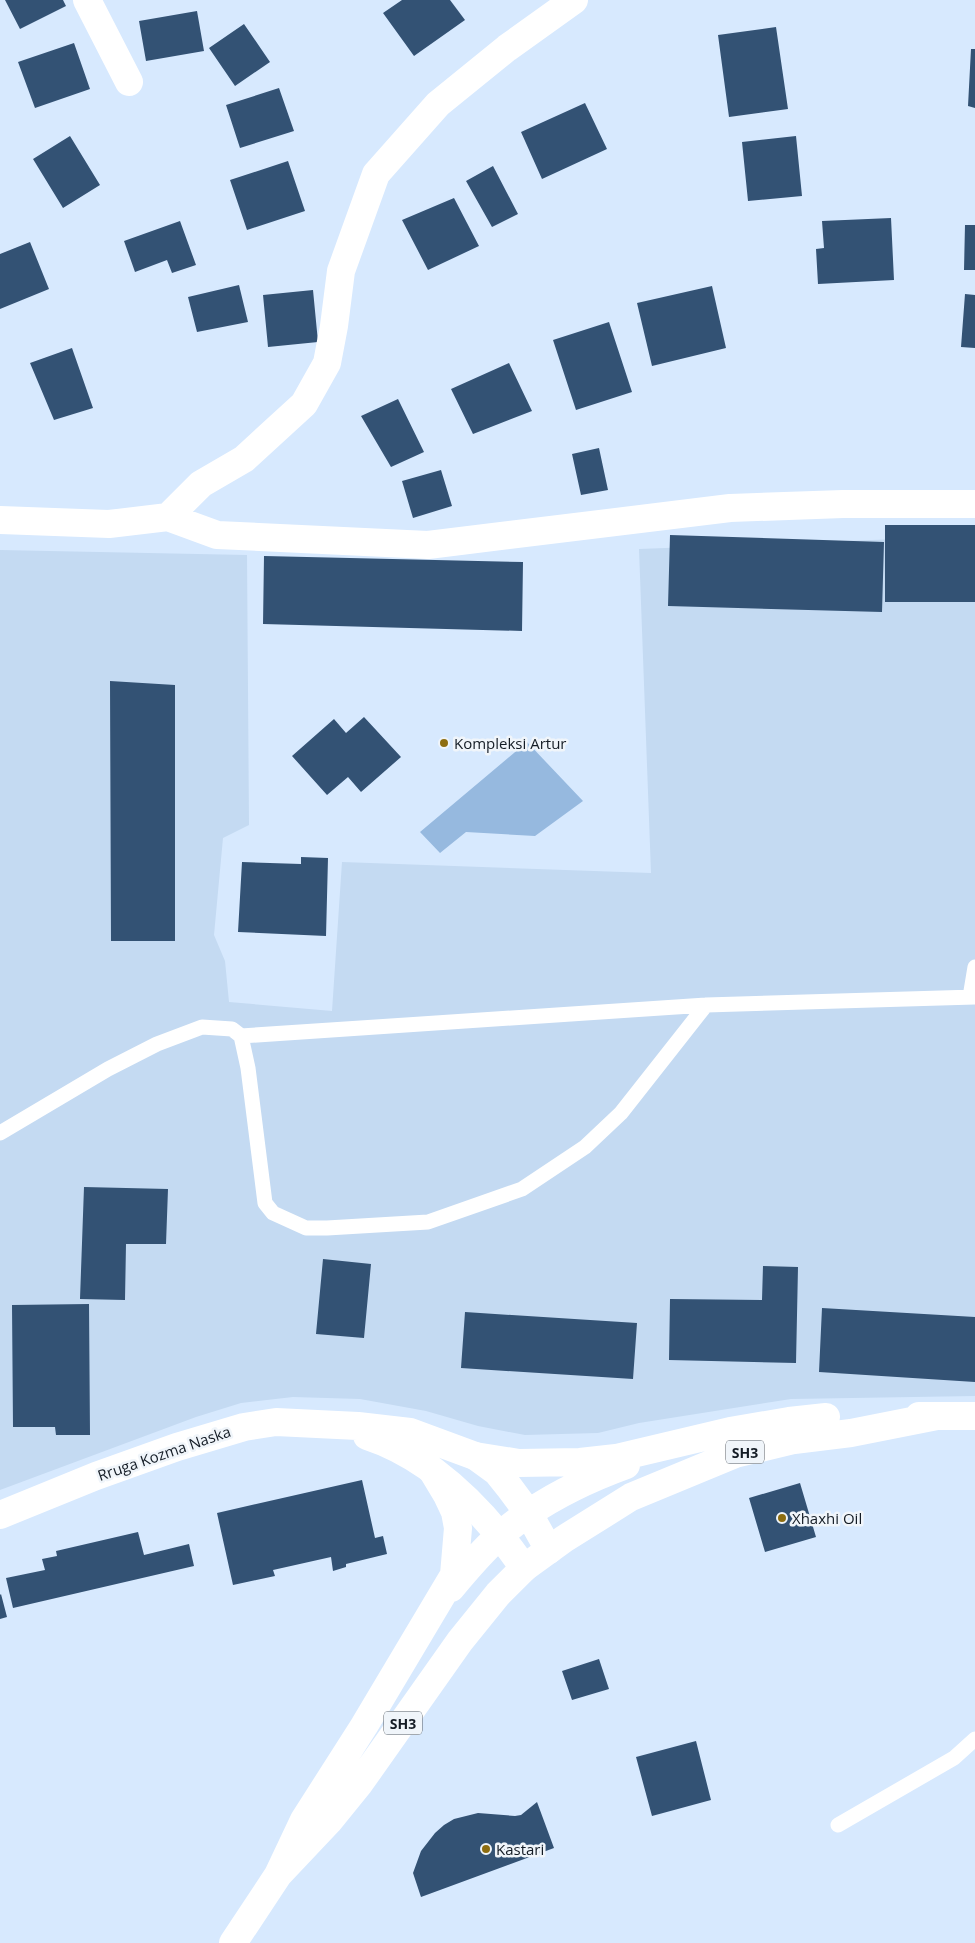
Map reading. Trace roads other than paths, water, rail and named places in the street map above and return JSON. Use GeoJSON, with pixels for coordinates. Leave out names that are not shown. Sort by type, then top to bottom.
{"type":"FeatureCollection","features":[{"type":"Feature","properties":{"kind":"main road"},"geometry":{"type":"LineString","coordinates":[[87,0],[129,82]]}},
{"type":"Feature","properties":{"kind":"main road"},"geometry":{"type":"LineString","coordinates":[[168,517],[202,484],[244,459],[304,404],[327,363],[341,271],[376,174],[438,104],[507,48],[574,0]]}},
{"type":"Feature","properties":{"kind":"main road"},"geometry":{"type":"LineString","coordinates":[[0,520],[109,524],[168,517],[217,535],[428,545],[730,508],[843,504],[975,504]]}},
{"type":"Feature","properties":{"kind":"main road","name":"SH3"},"geometry":{"type":"LineString","coordinates":[[233,1943],[278,1875],[304,1820],[437,1603],[477,1556],[529,1514],[574,1488],[609,1472],[681,1444],[730,1431],[789,1421],[846,1416],[975,1416]]}},
{"type":"Feature","properties":{"kind":"main road","name":"SH3"},"geometry":{"type":"LineString","coordinates":[[278,1875],[329,1821],[359,1784],[460,1642],[498,1594],[524,1568],[549,1550],[631,1497],[735,1454],[794,1440],[851,1433],[937,1416]]}},
{"type":"Feature","properties":{"kind":"main road","name":"Rruga Kozma Naska"},"geometry":{"type":"LineString","coordinates":[[0,1515],[96,1476],[177,1447],[244,1427],[276,1422],[381,1427],[410,1432],[475,1456],[496,1472],[518,1497],[549,1550]]}},
{"type":"Feature","properties":{"kind":"main road","name":"Rruga Kozma Naska"},"geometry":{"type":"LineString","coordinates":[[335,1425],[380,1440],[420,1461],[432,1470],[463,1495],[488,1520],[524,1568]]}},
{"type":"Feature","properties":{"kind":"main road"},"geometry":{"type":"LineString","coordinates":[[475,1456],[519,1463],[552,1464],[616,1458],[681,1444]]}},
{"type":"Feature","properties":{"kind":"main road"},"geometry":{"type":"LineString","coordinates":[[432,1470],[448,1495],[455,1512],[458,1528],[454,1575],[437,1603]]}},
{"type":"Feature","properties":{"kind":"lane"},"geometry":{"type":"LineString","coordinates":[[241,1036],[706,1005],[973,997],[975,967]]}},
{"type":"Feature","properties":{"kind":"lane"},"geometry":{"type":"LineString","coordinates":[[0,1133],[108,1069],[157,1044],[202,1027],[232,1029],[241,1036],[248,1068],[265,1202],[273,1213],[306,1228],[428,1222],[522,1189],[585,1146],[621,1113],[706,1005]]}},
{"type":"Feature","properties":{"kind":"lane"},"geometry":{"type":"LineString","coordinates":[[838,1825],[954,1758],[975,1740]]}},
{"type":"Feature","properties":{"kind":"place","name":"Kompleksi Artur"},"geometry":{"type":"Point","coordinates":[444,743]}},
{"type":"Feature","properties":{"kind":"place","name":"Xhaxhi Oil"},"geometry":{"type":"Point","coordinates":[782,1518]}},
{"type":"Feature","properties":{"kind":"place","name":"Kastari"},"geometry":{"type":"Point","coordinates":[486,1849]}}]}
